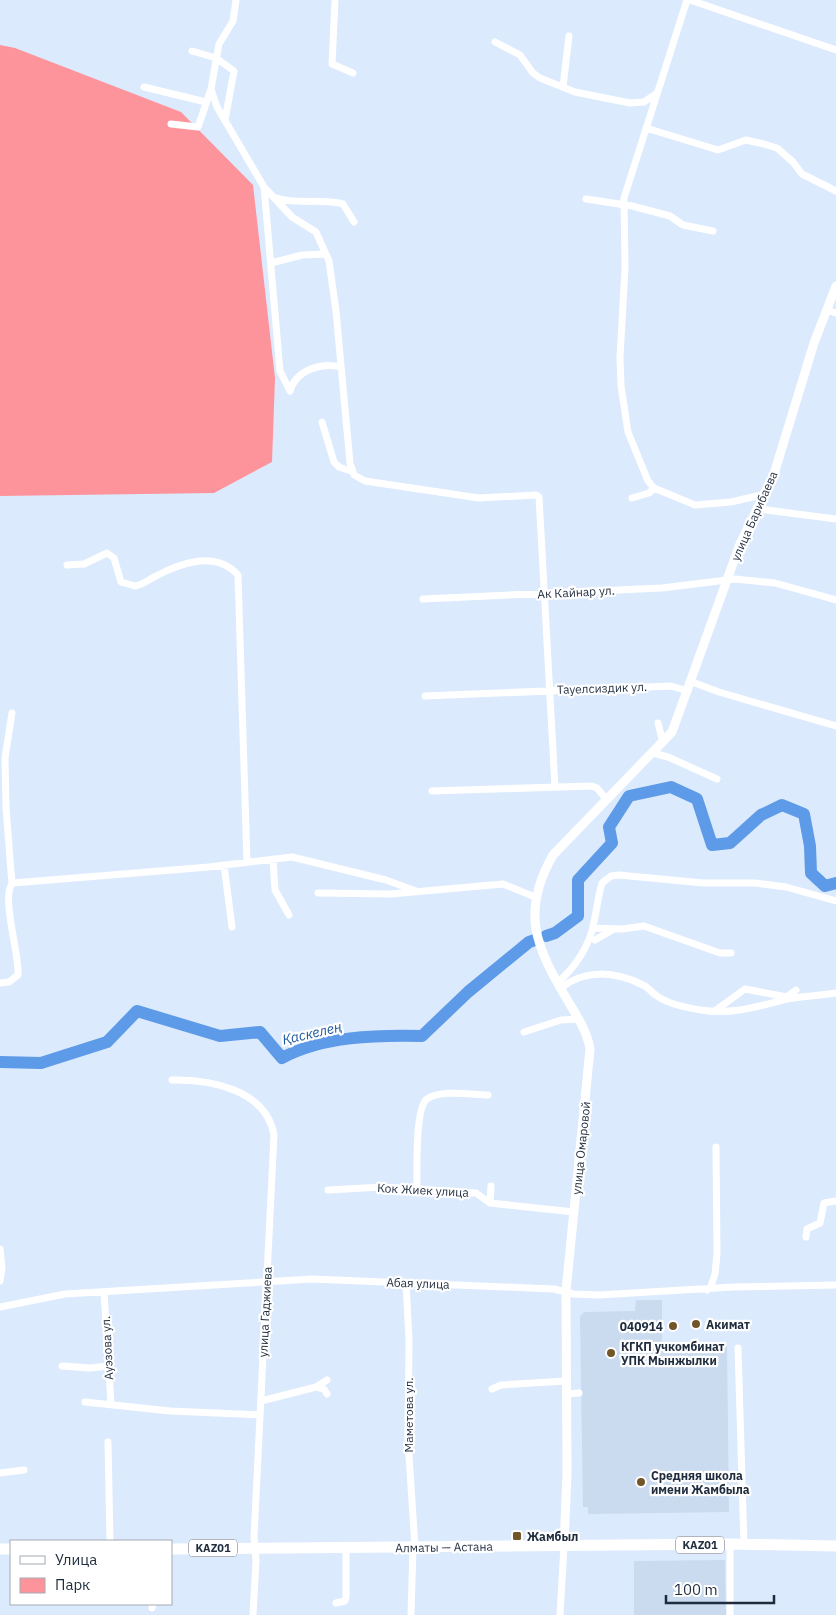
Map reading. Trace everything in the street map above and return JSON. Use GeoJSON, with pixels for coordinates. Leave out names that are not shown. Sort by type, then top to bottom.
{"type":"FeatureCollection","features":[{"type":"Feature","properties":{"kind":"highway","name":"Алматы — Астана"},"geometry":{"type":"LineString","coordinates":[[172,1549],[730,1544],[836,1546]]}},
{"type":"Feature","properties":{"kind":"street"},"geometry":{"type":"LineString","coordinates":[[171,124],[198,127],[211,89],[219,44],[233,21],[236,0]]}},
{"type":"Feature","properties":{"kind":"street"},"geometry":{"type":"LineString","coordinates":[[335,0],[332,64],[353,73]]}},
{"type":"Feature","properties":{"kind":"street"},"geometry":{"type":"LineString","coordinates":[[766,494],[731,502],[695,505],[654,488],[648,481],[628,432],[620,357],[625,268],[624,204],[632,168],[689,0],[836,50]]}},
{"type":"Feature","properties":{"kind":"street"},"geometry":{"type":"LineString","coordinates":[[563,87],[569,36]]}},
{"type":"Feature","properties":{"kind":"street"},"geometry":{"type":"LineString","coordinates":[[495,42],[520,55],[533,73],[563,87],[630,103],[644,102],[657,94]]}},
{"type":"Feature","properties":{"kind":"street"},"geometry":{"type":"LineString","coordinates":[[192,51],[216,58],[234,71],[225,120]]}},
{"type":"Feature","properties":{"kind":"street"},"geometry":{"type":"LineString","coordinates":[[144,87],[206,102]]}},
{"type":"Feature","properties":{"kind":"street"},"geometry":{"type":"LineString","coordinates":[[211,89],[217,107],[248,163],[264,187],[280,371],[290,391],[292,384],[302,373],[327,366],[341,367]]}},
{"type":"Feature","properties":{"kind":"street"},"geometry":{"type":"LineString","coordinates":[[646,128],[718,150],[746,140],[777,148],[793,162],[802,174],[836,192]]}},
{"type":"Feature","properties":{"kind":"street"},"geometry":{"type":"LineString","coordinates":[[264,187],[292,217],[316,232],[331,270],[351,471]]}},
{"type":"Feature","properties":{"kind":"street"},"geometry":{"type":"LineString","coordinates":[[274,197],[285,201],[322,201],[343,204],[354,222]]}},
{"type":"Feature","properties":{"kind":"street"},"geometry":{"type":"LineString","coordinates":[[586,200],[624,204],[670,216],[683,224],[713,231]]}},
{"type":"Feature","properties":{"kind":"street"},"geometry":{"type":"LineString","coordinates":[[271,263],[302,255],[325,254]]}},
{"type":"Feature","properties":{"kind":"street","name":"улица Барибаева"},"geometry":{"type":"LineString","coordinates":[[663,743],[672,732],[690,686],[740,544],[759,510],[774,474],[826,310],[836,286]]}},
{"type":"Feature","properties":{"kind":"street"},"geometry":{"type":"LineString","coordinates":[[826,310],[836,313]]}},
{"type":"Feature","properties":{"kind":"street"},"geometry":{"type":"LineString","coordinates":[[610,356],[620,357]]}},
{"type":"Feature","properties":{"kind":"street"},"geometry":{"type":"LineString","coordinates":[[322,422],[334,462],[339,467],[351,471],[365,482],[479,498],[538,496],[542,519],[550,690],[425,696]]}},
{"type":"Feature","properties":{"kind":"street"},"geometry":{"type":"LineString","coordinates":[[632,498],[649,493],[654,488]]}},
{"type":"Feature","properties":{"kind":"street"},"geometry":{"type":"LineString","coordinates":[[759,510],[836,518]]}},
{"type":"Feature","properties":{"kind":"street"},"geometry":{"type":"LineString","coordinates":[[67,564],[84,564],[99,555],[107,553],[114,558],[121,582],[135,586],[176,566],[192,561],[206,560],[226,564],[238,575],[247,862]]}},
{"type":"Feature","properties":{"kind":"street","name":"Ак Кайнар ул."},"geometry":{"type":"LineString","coordinates":[[423,598],[678,587],[728,579],[775,583],[836,600]]}},
{"type":"Feature","properties":{"kind":"street","name":"Тауелсиздик ул."},"geometry":{"type":"LineString","coordinates":[[555,787],[550,690],[690,686],[719,692],[836,726]]}},
{"type":"Feature","properties":{"kind":"street"},"geometry":{"type":"LineString","coordinates":[[0,983],[15,979],[19,969],[8,906],[9,889],[12,884],[5,758],[12,714]]}},
{"type":"Feature","properties":{"kind":"street"},"geometry":{"type":"LineString","coordinates":[[658,723],[663,743]]}},
{"type":"Feature","properties":{"kind":"street","name":"улица Омаровой"},"geometry":{"type":"LineString","coordinates":[[560,1615],[567,1473],[566,1291],[590,1049],[587,1034],[559,985],[542,950],[536,932],[535,897],[544,871],[553,855],[663,743]]}},
{"type":"Feature","properties":{"kind":"street"},"geometry":{"type":"LineString","coordinates":[[653,753],[668,757],[717,779]]}},
{"type":"Feature","properties":{"kind":"street"},"geometry":{"type":"LineString","coordinates":[[432,791],[592,786],[597,788],[606,799]]}},
{"type":"Feature","properties":{"kind":"street"},"geometry":{"type":"LineString","coordinates":[[12,884],[299,858],[386,880],[416,891]]}},
{"type":"Feature","properties":{"kind":"street"},"geometry":{"type":"LineString","coordinates":[[273,859],[275,890],[289,915]]}},
{"type":"Feature","properties":{"kind":"street"},"geometry":{"type":"LineString","coordinates":[[224,865],[232,927]]}},
{"type":"Feature","properties":{"kind":"street"},"geometry":{"type":"LineString","coordinates":[[559,985],[584,949],[593,928],[602,883],[611,876],[631,876],[703,883],[755,883],[786,887],[836,901]]}},
{"type":"Feature","properties":{"kind":"street"},"geometry":{"type":"LineString","coordinates":[[318,893],[391,894],[503,884],[535,897]]}},
{"type":"Feature","properties":{"kind":"street"},"geometry":{"type":"LineString","coordinates":[[593,928],[644,926],[720,953],[731,953]]}},
{"type":"Feature","properties":{"kind":"street"},"geometry":{"type":"LineString","coordinates":[[595,940],[617,928]]}},
{"type":"Feature","properties":{"kind":"street"},"geometry":{"type":"LineString","coordinates":[[559,985],[590,974],[621,976],[644,985],[664,1000],[702,1010],[753,1010],[785,999],[836,993]]}},
{"type":"Feature","properties":{"kind":"street"},"geometry":{"type":"LineString","coordinates":[[716,1010],[745,989],[785,999]]}},
{"type":"Feature","properties":{"kind":"street"},"geometry":{"type":"LineString","coordinates":[[785,999],[796,990]]}},
{"type":"Feature","properties":{"kind":"street"},"geometry":{"type":"LineString","coordinates":[[524,1032],[561,1020],[579,1019]]}},
{"type":"Feature","properties":{"kind":"street","name":"улица Гаджиева"},"geometry":{"type":"LineString","coordinates":[[172,1080],[210,1084],[238,1091],[260,1106],[270,1118],[274,1145],[266,1280],[254,1549],[256,1568],[253,1615]]}},
{"type":"Feature","properties":{"kind":"street"},"geometry":{"type":"LineString","coordinates":[[417,1189],[420,1116],[423,1103],[427,1099],[444,1094],[488,1095]]}},
{"type":"Feature","properties":{"kind":"street"},"geometry":{"type":"LineString","coordinates":[[707,1290],[712,1286],[716,1274],[716,1147]]}},
{"type":"Feature","properties":{"kind":"street"},"geometry":{"type":"LineString","coordinates":[[490,1203],[491,1186]]}},
{"type":"Feature","properties":{"kind":"street","name":"Кок Жиек улица"},"geometry":{"type":"LineString","coordinates":[[328,1190],[361,1187],[476,1192],[490,1203],[574,1212]]}},
{"type":"Feature","properties":{"kind":"street"},"geometry":{"type":"LineString","coordinates":[[806,1237],[808,1227],[820,1223],[824,1203],[836,1201]]}},
{"type":"Feature","properties":{"kind":"street"},"geometry":{"type":"LineString","coordinates":[[0,1249],[2,1268],[0,1281]]}},
{"type":"Feature","properties":{"kind":"street","name":"Абая улица"},"geometry":{"type":"LineString","coordinates":[[0,1307],[43,1297],[266,1280],[312,1279],[554,1289],[599,1295],[657,1295],[707,1290],[836,1285]]}},
{"type":"Feature","properties":{"kind":"street","name":"Маметова ул."},"geometry":{"type":"LineString","coordinates":[[406,1283],[409,1340],[408,1468],[414,1548],[411,1615]]}},
{"type":"Feature","properties":{"kind":"street","name":"Ауэзова ул."},"geometry":{"type":"LineString","coordinates":[[104,1292],[112,1404]]}},
{"type":"Feature","properties":{"kind":"street"},"geometry":{"type":"LineString","coordinates":[[738,1348],[744,1545]]}},
{"type":"Feature","properties":{"kind":"street"},"geometry":{"type":"LineString","coordinates":[[62,1366],[90,1368],[109,1366]]}},
{"type":"Feature","properties":{"kind":"street"},"geometry":{"type":"LineString","coordinates":[[261,1401],[316,1387],[327,1380]]}},
{"type":"Feature","properties":{"kind":"street"},"geometry":{"type":"LineString","coordinates":[[492,1389],[501,1385],[566,1381]]}},
{"type":"Feature","properties":{"kind":"street"},"geometry":{"type":"LineString","coordinates":[[316,1387],[324,1389],[327,1394]]}},
{"type":"Feature","properties":{"kind":"street"},"geometry":{"type":"LineString","coordinates":[[566,1394],[579,1394]]}},
{"type":"Feature","properties":{"kind":"street"},"geometry":{"type":"LineString","coordinates":[[85,1402],[161,1410],[260,1415]]}},
{"type":"Feature","properties":{"kind":"street"},"geometry":{"type":"LineString","coordinates":[[108,1442],[110,1540]]}},
{"type":"Feature","properties":{"kind":"street"},"geometry":{"type":"LineString","coordinates":[[0,1473],[24,1470]]}},
{"type":"Feature","properties":{"kind":"street"},"geometry":{"type":"LineString","coordinates":[[730,1544],[730,1615]]}},
{"type":"Feature","properties":{"kind":"street"},"geometry":{"type":"LineString","coordinates":[[336,1603],[345,1601],[346,1597],[346,1548]]}},
{"type":"Feature","properties":{"kind":"shaded area"},"geometry":{"type":"Polygon","coordinates":[[[636,1300],[662,1300],[662,1347],[727,1346],[729,1512],[588,1514],[588,1507],[583,1507],[580,1316],[584,1312],[635,1311],[636,1300]]]}},
{"type":"Feature","properties":{"kind":"shaded area"},"geometry":{"type":"Polygon","coordinates":[[[725,1560],[726,1615],[634,1615],[634,1561],[725,1560]]]}},
{"type":"Feature","properties":{"kind":"green space"},"geometry":{"type":"Polygon","coordinates":[[[0,45],[15,48],[181,112],[253,185],[275,378],[272,462],[214,493],[0,496],[0,45]]]}},
{"type":"Feature","properties":{"kind":"waterway","name":"Қаскелең"},"geometry":{"type":"LineString","coordinates":[[546,936],[555,933],[578,916],[578,880],[612,843],[609,827],[629,796],[671,787],[697,799],[712,845],[730,843],[761,815],[782,805],[804,814],[810,846],[811,873],[825,886],[836,883]]}},
{"type":"Feature","properties":{"kind":"waterway","name":"Қаскелең"},"geometry":{"type":"LineString","coordinates":[[0,1062],[41,1063],[107,1042],[137,1011],[220,1036],[260,1032],[282,1058],[315,1045],[350,1038],[422,1036],[468,992],[529,942],[535,940]]}},
{"type":"Feature","properties":{"kind":"place","name":"Акимат"},"geometry":{"type":"Point","coordinates":[696,1324]}},
{"type":"Feature","properties":{"kind":"place","name":"040914"},"geometry":{"type":"Point","coordinates":[673,1326]}},
{"type":"Feature","properties":{"kind":"place","name":"КГКП учкомбинат УПК Мынжылки"},"geometry":{"type":"Point","coordinates":[611,1353]}},
{"type":"Feature","properties":{"kind":"place","name":"Средняя школа имени Жамбыла"},"geometry":{"type":"Point","coordinates":[641,1482]}},
{"type":"Feature","properties":{"kind":"place","name":"Жамбыл"},"geometry":{"type":"Point","coordinates":[517,1536]}}]}
